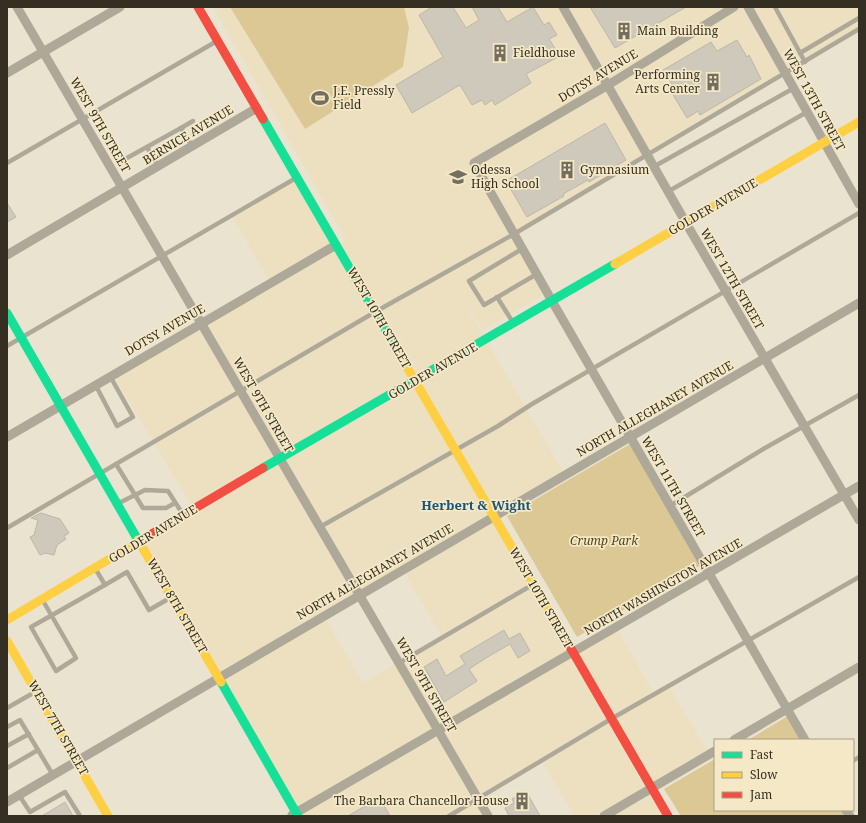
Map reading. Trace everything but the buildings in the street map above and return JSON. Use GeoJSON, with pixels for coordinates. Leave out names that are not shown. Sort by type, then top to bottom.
{"type":"FeatureCollection","features":[{"type":"Feature","properties":{"kind":"main road","name":"WEST 10TH STREET"},"geometry":{"type":"LineString","coordinates":[[198,7],[668,816]]}},
{"type":"Feature","properties":{"kind":"main road","name":"GOLDER AVENUE"},"geometry":{"type":"LineString","coordinates":[[7,620],[183,515],[514,324],[859,122]]}},
{"type":"Feature","properties":{"kind":"main road","name":"WEST 8TH STREET"},"geometry":{"type":"LineString","coordinates":[[7,313],[140,541],[295,815]]}},
{"type":"Feature","properties":{"kind":"main road","name":"WEST 7TH STREET"},"geometry":{"type":"LineString","coordinates":[[7,641],[108,816]]}},
{"type":"Feature","properties":{"kind":"street","name":"WEST 9TH STREET"},"geometry":{"type":"LineString","coordinates":[[17,7],[488,816]]}},
{"type":"Feature","properties":{"kind":"street"},"geometry":{"type":"LineString","coordinates":[[7,73],[120,7]]}},
{"type":"Feature","properties":{"kind":"street","name":"WEST 12TH STREET"},"geometry":{"type":"LineString","coordinates":[[563,7],[655,166],[686,223],[859,520]]}},
{"type":"Feature","properties":{"kind":"street","name":"DOTSY AVENUE"},"geometry":{"type":"LineString","coordinates":[[474,163],[608,85],[734,7]]}},
{"type":"Feature","properties":{"kind":"street","name":"WEST 13TH STREET"},"geometry":{"type":"LineString","coordinates":[[748,7],[859,204]]}},
{"type":"Feature","properties":{"kind":"street","name":"BERNICE AVENUE"},"geometry":{"type":"LineString","coordinates":[[7,255],[257,108]]}},
{"type":"Feature","properties":{"kind":"street","name":"WEST 11TH STREET"},"geometry":{"type":"LineString","coordinates":[[474,163],[804,739]]}},
{"type":"Feature","properties":{"kind":"street","name":"DOTSY AVENUE"},"geometry":{"type":"LineString","coordinates":[[7,436],[336,245]]}},
{"type":"Feature","properties":{"kind":"street","name":"NORTH ALLEGHANEY AVENUE"},"geometry":{"type":"LineString","coordinates":[[7,802],[859,303]]}},
{"type":"Feature","properties":{"kind":"street","name":"NORTH WASHINGTON AVENUE"},"geometry":{"type":"LineString","coordinates":[[295,815],[859,486]]}},
{"type":"Feature","properties":{"kind":"street"},"geometry":{"type":"LineString","coordinates":[[736,739],[859,667]]}},
{"type":"Feature","properties":{"kind":"street"},"geometry":{"type":"LineString","coordinates":[[604,816],[714,752]]}},
{"type":"Feature","properties":{"kind":"lane"},"geometry":{"type":"LineString","coordinates":[[776,7],[805,62]]}},
{"type":"Feature","properties":{"kind":"lane"},"geometry":{"type":"LineString","coordinates":[[800,53],[859,18]]}},
{"type":"Feature","properties":{"kind":"lane"},"geometry":{"type":"LineString","coordinates":[[847,25],[851,34]]}},
{"type":"Feature","properties":{"kind":"lane"},"geometry":{"type":"LineString","coordinates":[[7,528],[375,312],[514,234],[859,29]]}},
{"type":"Feature","properties":{"kind":"lane"},"geometry":{"type":"LineString","coordinates":[[827,38],[832,45]]}},
{"type":"Feature","properties":{"kind":"lane"},"geometry":{"type":"LineString","coordinates":[[7,163],[218,40]]}},
{"type":"Feature","properties":{"kind":"lane"},"geometry":{"type":"LineString","coordinates":[[655,166],[794,88]]}},
{"type":"Feature","properties":{"kind":"lane"},"geometry":{"type":"LineString","coordinates":[[669,191],[808,112]]}},
{"type":"Feature","properties":{"kind":"lane"},"geometry":{"type":"LineString","coordinates":[[126,158],[193,121]]}},
{"type":"Feature","properties":{"kind":"lane"},"geometry":{"type":"LineString","coordinates":[[181,128],[192,146]]}},
{"type":"Feature","properties":{"kind":"lane"},"geometry":{"type":"LineString","coordinates":[[147,147],[158,166]]}},
{"type":"Feature","properties":{"kind":"lane"},"geometry":{"type":"LineString","coordinates":[[7,346],[161,255],[297,178]]}},
{"type":"Feature","properties":{"kind":"lane"},"geometry":{"type":"LineString","coordinates":[[320,527],[455,450],[859,213]]}},
{"type":"Feature","properties":{"kind":"lane"},"geometry":{"type":"LineString","coordinates":[[522,249],[469,281],[484,305],[537,274]]}},
{"type":"Feature","properties":{"kind":"lane"},"geometry":{"type":"LineString","coordinates":[[497,297],[514,324]]}},
{"type":"Feature","properties":{"kind":"lane"},"geometry":{"type":"LineString","coordinates":[[95,384],[117,426],[133,417],[110,376]]}},
{"type":"Feature","properties":{"kind":"lane"},"geometry":{"type":"LineString","coordinates":[[670,506],[859,395]]}},
{"type":"Feature","properties":{"kind":"lane"},"geometry":{"type":"LineString","coordinates":[[116,464],[143,508],[166,508],[175,503]]}},
{"type":"Feature","properties":{"kind":"lane"},"geometry":{"type":"LineString","coordinates":[[118,504],[145,490],[168,491],[183,515]]}},
{"type":"Feature","properties":{"kind":"lane"},"geometry":{"type":"LineString","coordinates":[[95,568],[105,585]]}},
{"type":"Feature","properties":{"kind":"lane"},"geometry":{"type":"LineString","coordinates":[[42,599],[52,615],[76,658],[56,671],[31,627],[52,615],[105,585],[127,572],[150,610],[172,597]]}},
{"type":"Feature","properties":{"kind":"lane"},"geometry":{"type":"LineString","coordinates":[[449,816],[612,719],[859,577]]}},
{"type":"Feature","properties":{"kind":"lane"},"geometry":{"type":"LineString","coordinates":[[399,663],[533,584]]}},
{"type":"Feature","properties":{"kind":"lane"},"geometry":{"type":"LineString","coordinates":[[7,708],[37,692]]}},
{"type":"Feature","properties":{"kind":"lane"},"geometry":{"type":"LineString","coordinates":[[7,727],[20,720],[53,775]]}},
{"type":"Feature","properties":{"kind":"lane"},"geometry":{"type":"LineString","coordinates":[[7,746],[29,734]]}},
{"type":"Feature","properties":{"kind":"lane"},"geometry":{"type":"LineString","coordinates":[[7,768],[38,750]]}},
{"type":"Feature","properties":{"kind":"lane"},"geometry":{"type":"LineString","coordinates":[[19,795],[30,812],[65,792],[80,816]]}},
{"type":"Feature","properties":{"kind":"shaded area"},"geometry":{"type":"Polygon","coordinates":[[[213,7],[859,7],[859,27],[654,147],[514,234],[545,294],[483,330],[450,278],[565,475],[494,516],[573,653],[617,628],[654,694],[669,686],[710,756],[652,789],[668,816],[574,816],[542,761],[478,798],[488,816],[290,816],[295,813],[138,543],[174,522],[189,546],[175,521],[194,510],[114,376],[271,284],[231,214],[296,176],[337,245],[346,240],[213,7]],[[403,570],[324,616],[363,683],[442,637],[403,570]]]}},
{"type":"Feature","properties":{"kind":"green space","name":"J.E. Pressly Field"},"geometry":{"type":"Polygon","coordinates":[[[230,7],[404,7],[409,28],[403,67],[305,129],[230,7]]]}},
{"type":"Feature","properties":{"kind":"green space","name":"Crump Park"},"geometry":{"type":"Polygon","coordinates":[[[630,444],[701,565],[577,637],[507,516],[630,444]]]}},
{"type":"Feature","properties":{"kind":"green space"},"geometry":{"type":"Polygon","coordinates":[[[788,716],[801,739],[750,739],[788,716]]]}},
{"type":"Feature","properties":{"kind":"green space"},"geometry":{"type":"Polygon","coordinates":[[[714,760],[714,811],[844,811],[847,816],[681,816],[664,789],[714,760]]]}},
{"type":"Feature","properties":{"kind":"traffic: fast"},"geometry":{"type":"LineString","coordinates":[[263,119],[404,362]]}},
{"type":"Feature","properties":{"kind":"traffic: fast"},"geometry":{"type":"LineString","coordinates":[[263,468],[615,264]]}},
{"type":"Feature","properties":{"kind":"traffic: fast"},"geometry":{"type":"LineString","coordinates":[[7,313],[138,540]]}},
{"type":"Feature","properties":{"kind":"traffic: fast"},"geometry":{"type":"LineString","coordinates":[[221,682],[298,816]]}},
{"type":"Feature","properties":{"kind":"traffic: slow"},"geometry":{"type":"LineString","coordinates":[[615,264],[859,122]]}},
{"type":"Feature","properties":{"kind":"traffic: slow"},"geometry":{"type":"LineString","coordinates":[[404,362],[559,628]]}},
{"type":"Feature","properties":{"kind":"traffic: slow"},"geometry":{"type":"LineString","coordinates":[[7,620],[143,539]]}},
{"type":"Feature","properties":{"kind":"traffic: slow"},"geometry":{"type":"LineString","coordinates":[[138,540],[221,682]]}},
{"type":"Feature","properties":{"kind":"traffic: slow"},"geometry":{"type":"LineString","coordinates":[[7,641],[108,816]]}},
{"type":"Feature","properties":{"kind":"traffic: jam"},"geometry":{"type":"LineString","coordinates":[[198,7],[263,119]]}},
{"type":"Feature","properties":{"kind":"traffic: jam"},"geometry":{"type":"LineString","coordinates":[[143,539],[263,468]]}},
{"type":"Feature","properties":{"kind":"traffic: jam"},"geometry":{"type":"LineString","coordinates":[[559,628],[668,816]]}},
{"type":"Feature","properties":{"kind":"place","name":"Main Building"},"geometry":{"type":"Point","coordinates":[624,31]}},
{"type":"Feature","properties":{"kind":"place","name":"Fieldhouse"},"geometry":{"type":"Point","coordinates":[500,53]}},
{"type":"Feature","properties":{"kind":"place","name":"Performing Arts Center"},"geometry":{"type":"Point","coordinates":[713,82]}},
{"type":"Feature","properties":{"kind":"place","name":"J.E. Pressly Field"},"geometry":{"type":"Point","coordinates":[320,98]}},
{"type":"Feature","properties":{"kind":"place","name":"Gymnasium"},"geometry":{"type":"Point","coordinates":[567,170]}},
{"type":"Feature","properties":{"kind":"place","name":"Odessa High School"},"geometry":{"type":"Point","coordinates":[458,177]}},
{"type":"Feature","properties":{"kind":"place","name":"The Barbara Chancellor House"},"geometry":{"type":"Point","coordinates":[522,801]}},
{"type":"Feature","properties":{"kind":"district","name":"Herbert & Wight"},"geometry":{"type":"Point","coordinates":[476,505]}}]}
